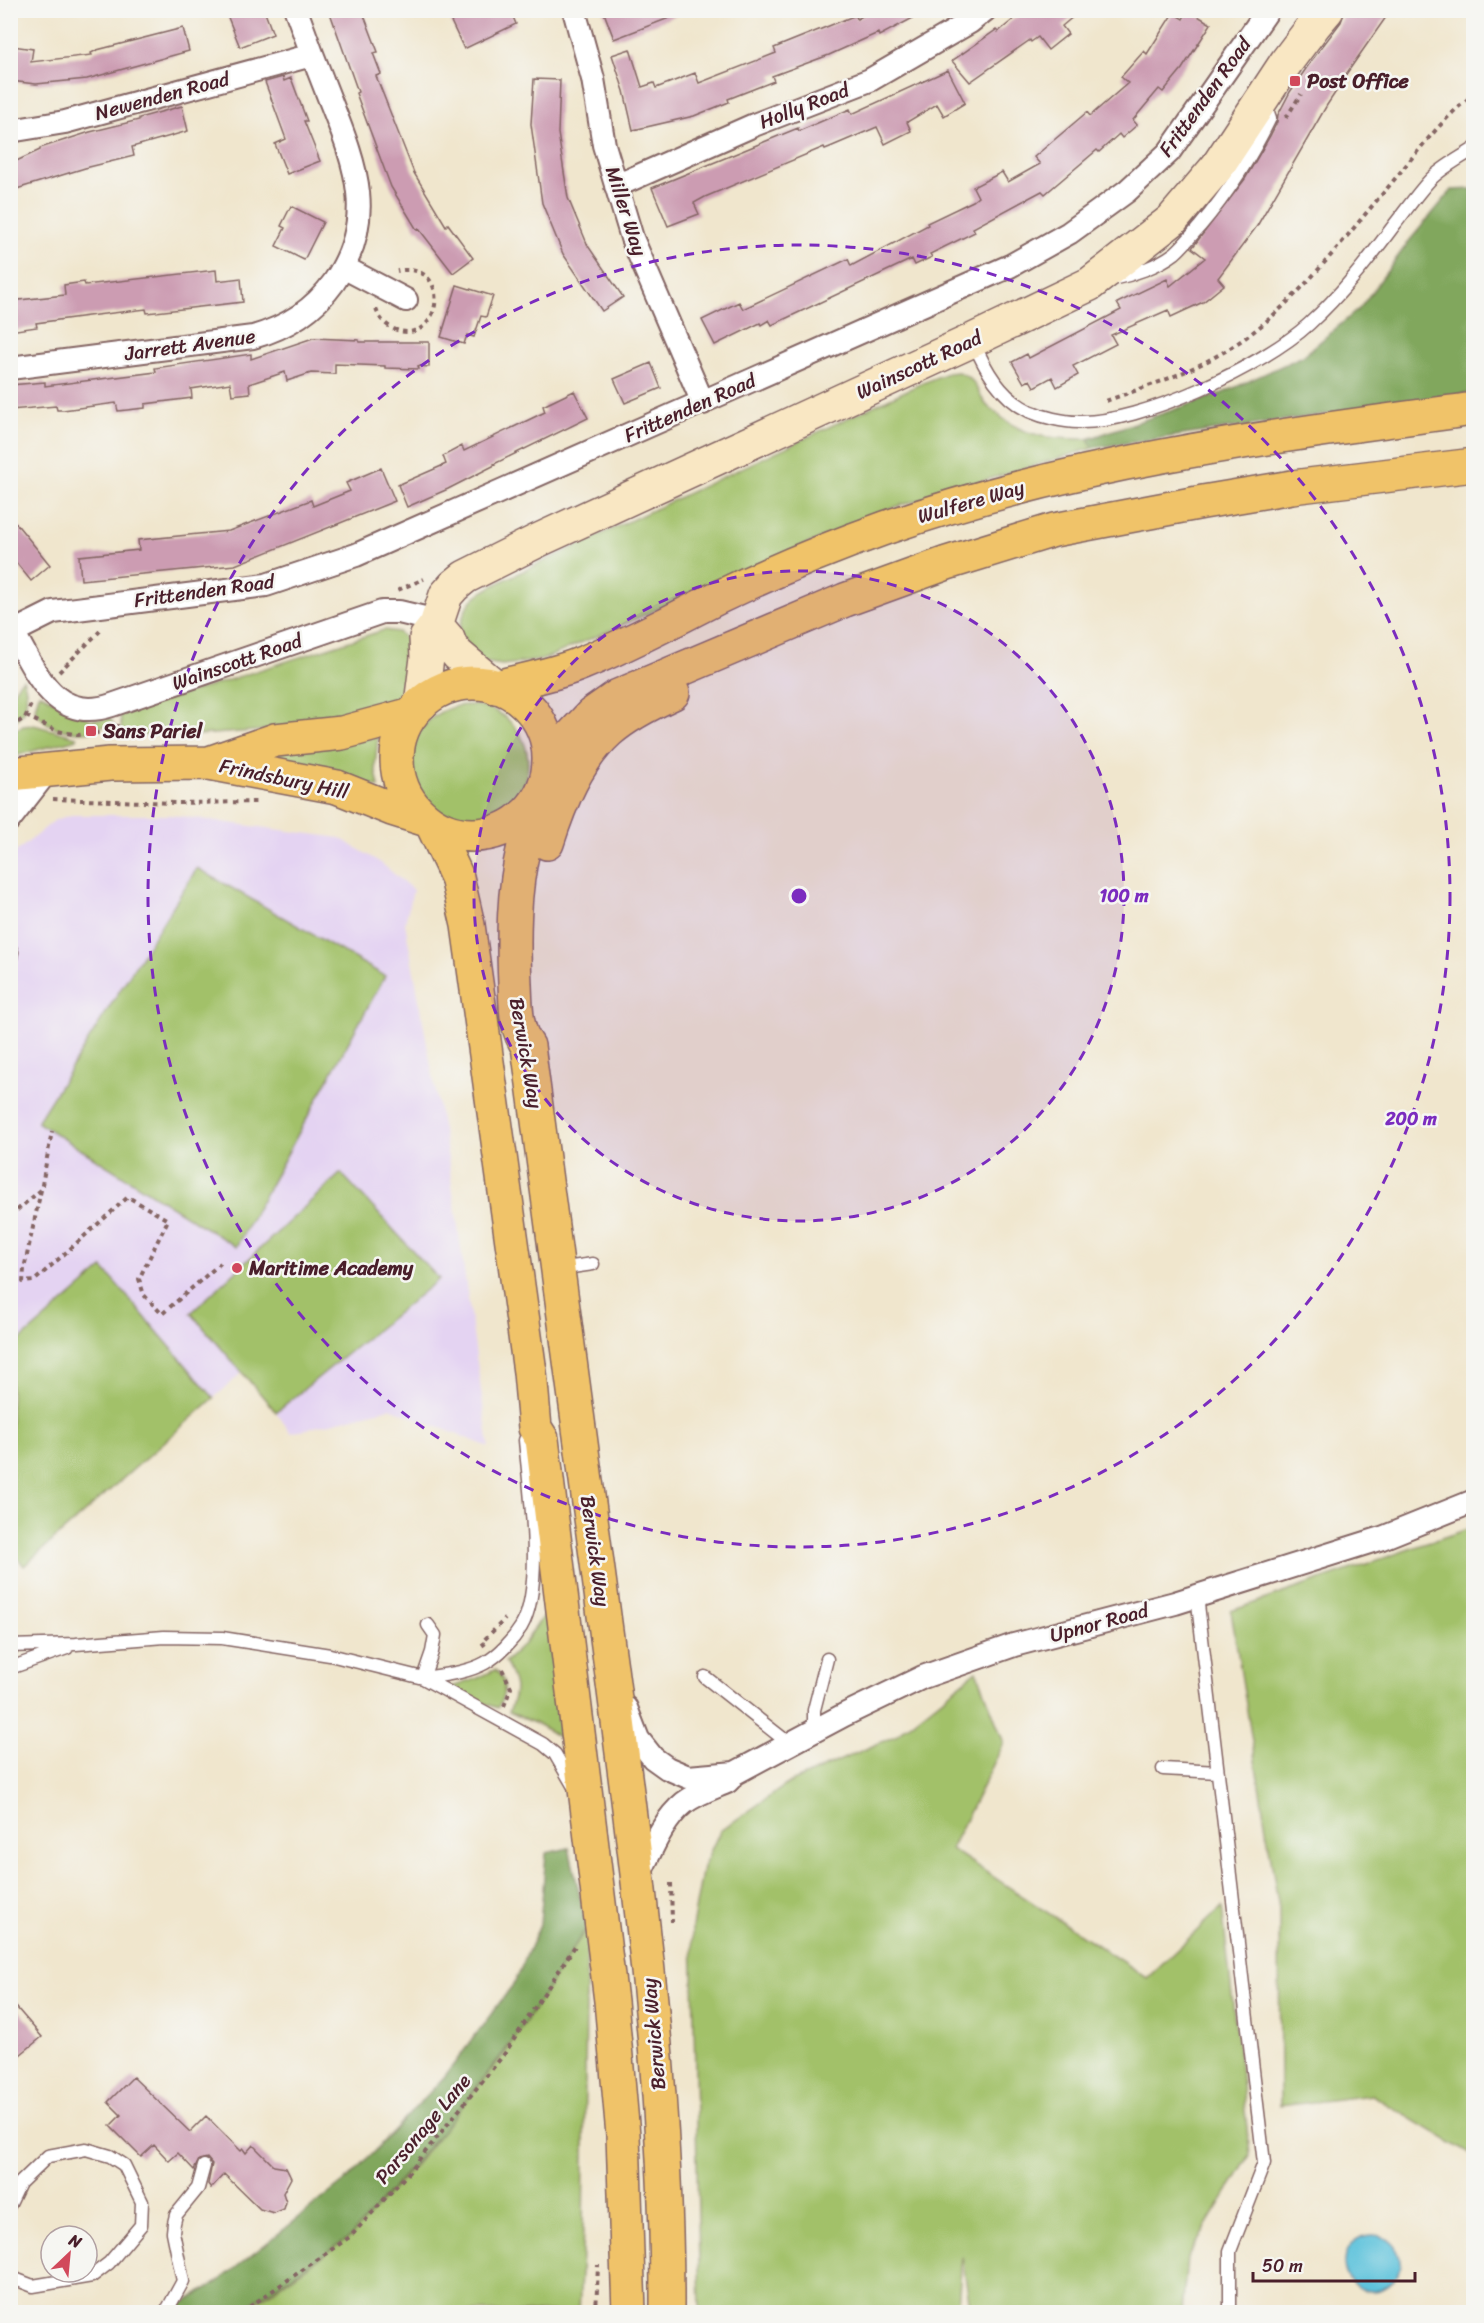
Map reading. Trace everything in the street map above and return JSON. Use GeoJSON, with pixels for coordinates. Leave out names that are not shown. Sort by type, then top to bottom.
{"type":"FeatureCollection","features":[{"type":"Feature","properties":{"kind":"main road","name":"Wulfere Way"},"geometry":{"type":"LineString","coordinates":[[496,687],[539,677],[579,664],[795,563],[884,528],[959,504],[1084,471],[1197,448],[1473,409]]}},
{"type":"Feature","properties":{"kind":"main road"},"geometry":{"type":"LineString","coordinates":[[549,760],[591,715],[618,696],[845,600],[947,563],[1054,531],[1203,502],[1292,487],[1473,465]]}},
{"type":"Feature","properties":{"kind":"main road"},"geometry":{"type":"LineString","coordinates":[[528,1046],[532,1036],[529,958],[535,896],[554,822],[564,795],[586,757],[609,731],[639,711],[747,658],[845,600]]}},
{"type":"Feature","properties":{"kind":"main road"},"geometry":{"type":"LineString","coordinates":[[474,683],[496,687],[519,699],[537,718],[545,734],[549,760],[546,783],[540,797],[523,817],[508,827],[492,833],[474,836],[457,834],[430,822],[408,800],[397,767],[399,739],[416,709],[439,691],[452,686],[474,683]]}},
{"type":"Feature","properties":{"kind":"main road","name":"Frindsbury Hill"},"geometry":{"type":"LineString","coordinates":[[209,763],[275,740],[342,733],[416,709]]}},
{"type":"Feature","properties":{"kind":"main road","name":"Frindsbury Hill"},"geometry":{"type":"LineString","coordinates":[[19,785],[49,769],[110,764],[209,763],[337,787],[430,822]]}},
{"type":"Feature","properties":{"kind":"main road","name":"Berwick Way"},"geometry":{"type":"LineString","coordinates":[[540,797],[524,846],[514,905],[513,957],[516,1008],[521,1036],[528,1046],[639,1875],[654,2020],[662,2154],[667,2313]]}},
{"type":"Feature","properties":{"kind":"main road","name":"Berwick Way"},"geometry":{"type":"LineString","coordinates":[[430,822],[457,877],[468,925],[530,1372],[535,1428],[542,1439],[611,2001],[624,2182],[629,2313]]}},
{"type":"Feature","properties":{"kind":"main road"},"geometry":{"type":"LineString","coordinates":[[614,2313],[624,2182]]}},
{"type":"Feature","properties":{"kind":"street","name":"Jarrett Avenue"},"geometry":{"type":"LineString","coordinates":[[10,368],[226,342],[265,334],[294,320],[315,304],[332,284],[343,267],[356,230],[359,191],[350,153],[296,10]]}},
{"type":"Feature","properties":{"kind":"street","name":"Miller Way"},"geometry":{"type":"LineString","coordinates":[[574,10],[593,79],[604,144],[632,238],[703,402]]}},
{"type":"Feature","properties":{"kind":"street","name":"Holly Road"},"geometry":{"type":"LineString","coordinates":[[616,186],[754,125],[870,80],[970,22],[985,10]]}},
{"type":"Feature","properties":{"kind":"street","name":"Frittenden Road"},"geometry":{"type":"LineString","coordinates":[[12,629],[53,612],[266,585],[356,555],[1010,266],[1069,233],[1127,190],[1169,152],[1268,10]]}},
{"type":"Feature","properties":{"kind":"street","name":"Wainscott Road"},"geometry":{"type":"LineString","coordinates":[[416,709],[427,658],[426,638],[436,623],[446,595],[454,586],[479,569],[610,506],[1090,284],[1172,220],[1217,167],[1287,61],[1327,10]]}},
{"type":"Feature","properties":{"kind":"street","name":"Newenden Road"},"geometry":{"type":"LineString","coordinates":[[10,131],[65,122],[312,54]]}},
{"type":"Feature","properties":{"kind":"street"},"geometry":{"type":"LineString","coordinates":[[343,267],[406,300]]}},
{"type":"Feature","properties":{"kind":"street","name":"Wainscott Road"},"geometry":{"type":"LineString","coordinates":[[44,686],[66,704],[99,709],[382,612],[403,612],[436,623]]}},
{"type":"Feature","properties":{"kind":"street"},"geometry":{"type":"LineString","coordinates":[[436,623],[458,655],[496,687]]}},
{"type":"Feature","properties":{"kind":"street"},"geometry":{"type":"LineString","coordinates":[[12,629],[44,686]]}},
{"type":"Feature","properties":{"kind":"street"},"geometry":{"type":"LineString","coordinates":[[10,819],[19,785]]}},
{"type":"Feature","properties":{"kind":"street","name":"Upnor Road"},"geometry":{"type":"LineString","coordinates":[[735,1773],[923,1677],[1004,1649],[1197,1596],[1382,1538],[1473,1501]]}},
{"type":"Feature","properties":{"kind":"street"},"geometry":{"type":"LineString","coordinates":[[610,1667],[638,1739],[653,1758],[688,1778],[735,1773]]}},
{"type":"Feature","properties":{"kind":"street"},"geometry":{"type":"LineString","coordinates":[[639,1875],[661,1833],[679,1808],[693,1797],[727,1782],[735,1773]]}},
{"type":"Feature","properties":{"kind":"lane"},"geometry":{"type":"LineString","coordinates":[[973,340],[987,372],[1012,400],[1029,411],[1052,418],[1077,422],[1122,417],[1183,398],[1242,369],[1308,326],[1328,306],[1381,243],[1429,181],[1473,149]]}},
{"type":"Feature","properties":{"kind":"lane"},"geometry":{"type":"LineString","coordinates":[[10,948],[12,952],[10,962]]}},
{"type":"Feature","properties":{"kind":"lane"},"geometry":{"type":"LineString","coordinates":[[558,1269],[593,1264]]}},
{"type":"Feature","properties":{"kind":"lane"},"geometry":{"type":"LineString","coordinates":[[423,1678],[471,1669],[485,1663],[513,1639],[522,1626],[529,1607],[535,1554],[525,1440],[535,1428]]}},
{"type":"Feature","properties":{"kind":"lane"},"geometry":{"type":"LineString","coordinates":[[1197,1596],[1264,2163],[1230,2251],[1230,2313]]}},
{"type":"Feature","properties":{"kind":"lane"},"geometry":{"type":"LineString","coordinates":[[423,1678],[435,1635],[428,1625]]}},
{"type":"Feature","properties":{"kind":"lane"},"geometry":{"type":"LineString","coordinates":[[10,1646],[76,1644],[164,1637],[222,1638],[330,1655],[423,1678],[543,1744],[555,1754],[565,1769],[590,1821]]}},
{"type":"Feature","properties":{"kind":"lane"},"geometry":{"type":"LineString","coordinates":[[10,1668],[76,1644]]}},
{"type":"Feature","properties":{"kind":"lane"},"geometry":{"type":"LineString","coordinates":[[819,1729],[813,1723],[814,1710],[827,1659]]}},
{"type":"Feature","properties":{"kind":"lane"},"geometry":{"type":"LineString","coordinates":[[705,1677],[791,1745]]}},
{"type":"Feature","properties":{"kind":"lane"},"geometry":{"type":"LineString","coordinates":[[1163,1769],[1218,1772]]}},
{"type":"Feature","properties":{"kind":"lane"},"geometry":{"type":"LineString","coordinates":[[10,2204],[20,2183],[48,2156],[86,2149],[110,2156],[124,2165],[142,2202],[141,2225],[115,2256],[92,2276],[33,2286],[15,2279],[10,2271]]}},
{"type":"Feature","properties":{"kind":"lane"},"geometry":{"type":"LineString","coordinates":[[166,2313],[183,2281],[173,2232],[176,2215],[198,2188],[204,2166]]}},
{"type":"Feature","properties":{"kind":"path"},"geometry":{"type":"LineString","coordinates":[[376,308],[386,324],[401,331],[417,329],[433,315],[436,302],[435,293],[425,276],[412,269],[392,273]]}},
{"type":"Feature","properties":{"kind":"path"},"geometry":{"type":"LineString","coordinates":[[10,727],[26,717],[44,686],[111,620],[118,610],[119,603]]}},
{"type":"Feature","properties":{"kind":"path"},"geometry":{"type":"LineString","coordinates":[[19,785],[94,801],[260,802]]}},
{"type":"Feature","properties":{"kind":"path"},"geometry":{"type":"LineString","coordinates":[[52,1131],[23,1282],[34,1281],[128,1197],[168,1220],[139,1279],[144,1295],[162,1314],[222,1261]]}},
{"type":"Feature","properties":{"kind":"path"},"geometry":{"type":"LineString","coordinates":[[10,1216],[41,1190]]}},
{"type":"Feature","properties":{"kind":"path"},"geometry":{"type":"LineString","coordinates":[[482,1641],[506,1617]]}},
{"type":"Feature","properties":{"kind":"path"},"geometry":{"type":"LineString","coordinates":[[502,1668],[511,1688],[503,1708]]}},
{"type":"Feature","properties":{"kind":"path","name":"Parsonage Lane"},"geometry":{"type":"LineString","coordinates":[[242,2313],[351,2236],[409,2172],[505,2053],[581,1937]]}},
{"type":"Feature","properties":{"kind":"shaded area","name":"Maritime Academy"},"geometry":{"type":"Polygon","coordinates":[[[71,815],[171,815],[340,838],[381,863],[413,890],[405,923],[449,1164],[489,1447],[390,1408],[291,1433],[242,1373],[24,1566],[11,1550],[11,856],[55,820],[71,815]]]}},
{"type":"Feature","properties":{"kind":"green space"},"geometry":{"type":"Polygon","coordinates":[[[1473,189],[1473,393],[1093,448],[1088,439],[1223,393],[1303,356],[1360,308],[1410,240],[1452,190],[1473,189]]]}},
{"type":"Feature","properties":{"kind":"green space"},"geometry":{"type":"Polygon","coordinates":[[[958,372],[972,381],[988,407],[1006,421],[1038,435],[1088,439],[1093,448],[885,510],[542,660],[502,665],[478,661],[459,633],[464,612],[473,599],[504,580],[918,385],[947,373],[958,372]]]}},
{"type":"Feature","properties":{"kind":"green space"},"geometry":{"type":"Polygon","coordinates":[[[384,630],[398,632],[413,645],[414,670],[405,687],[393,702],[378,713],[282,729],[184,736],[122,735],[120,715],[384,630]]]}},
{"type":"Feature","properties":{"kind":"green space"},"geometry":{"type":"Polygon","coordinates":[[[23,679],[26,704],[21,714],[11,723],[13,693],[23,679]]]}},
{"type":"Feature","properties":{"kind":"green space"},"geometry":{"type":"Polygon","coordinates":[[[39,693],[91,720],[110,718],[115,727],[109,729],[108,726],[93,727],[93,731],[76,732],[52,726],[45,722],[35,709],[39,693]]]}},
{"type":"Feature","properties":{"kind":"green space"},"geometry":{"type":"Polygon","coordinates":[[[469,705],[502,715],[518,731],[528,764],[518,797],[502,813],[469,823],[436,813],[420,797],[410,764],[420,731],[436,715],[469,705]]]}},
{"type":"Feature","properties":{"kind":"green space"},"geometry":{"type":"Polygon","coordinates":[[[34,725],[77,737],[77,739],[11,757],[11,732],[23,726],[34,725]]]}},
{"type":"Feature","properties":{"kind":"green space"},"geometry":{"type":"Polygon","coordinates":[[[378,737],[375,766],[379,787],[267,759],[265,753],[378,737]]]}},
{"type":"Feature","properties":{"kind":"green space"},"geometry":{"type":"Polygon","coordinates":[[[197,868],[385,976],[236,1247],[37,1122],[197,868]]]}},
{"type":"Feature","properties":{"kind":"green space"},"geometry":{"type":"Polygon","coordinates":[[[341,1173],[439,1279],[276,1412],[191,1313],[341,1173]]]}},
{"type":"Feature","properties":{"kind":"green space"},"geometry":{"type":"Polygon","coordinates":[[[103,1268],[214,1398],[24,1566],[11,1550],[11,1348],[103,1268]]]}},
{"type":"Feature","properties":{"kind":"green space"},"geometry":{"type":"Polygon","coordinates":[[[1474,1527],[1473,2156],[1372,2095],[1280,2106],[1279,1909],[1231,1611],[1474,1527]]]}},
{"type":"Feature","properties":{"kind":"green space"},"geometry":{"type":"Polygon","coordinates":[[[547,1610],[563,1740],[541,1726],[509,1712],[515,1687],[505,1662],[524,1644],[547,1610]]]}},
{"type":"Feature","properties":{"kind":"green space"},"geometry":{"type":"Polygon","coordinates":[[[495,1670],[504,1683],[498,1708],[446,1689],[476,1679],[495,1670]]]}},
{"type":"Feature","properties":{"kind":"green space"},"geometry":{"type":"Polygon","coordinates":[[[977,1671],[1004,1743],[951,1849],[1147,1978],[1222,1907],[1250,2155],[1187,2258],[1182,2312],[971,2312],[962,2257],[958,2304],[961,2312],[700,2312],[692,1927],[703,1867],[720,1831],[789,1783],[895,1736],[977,1671]]]}},
{"type":"Feature","properties":{"kind":"green space"},"geometry":{"type":"Polygon","coordinates":[[[569,1848],[587,1927],[518,2034],[445,2128],[351,2236],[239,2312],[179,2312],[176,2308],[219,2281],[351,2176],[445,2076],[515,1982],[540,1924],[546,1853],[569,1848]]]}},
{"type":"Feature","properties":{"kind":"green space"},"geometry":{"type":"Polygon","coordinates":[[[587,1927],[583,2232],[579,2312],[243,2312],[351,2236],[419,2160],[505,2053],[587,1927]]]}},
{"type":"Feature","properties":{"kind":"water"},"geometry":{"type":"Polygon","coordinates":[[[1372,2235],[1383,2237],[1392,2243],[1398,2252],[1400,2263],[1398,2274],[1392,2283],[1383,2289],[1372,2291],[1361,2289],[1352,2283],[1346,2274],[1344,2263],[1346,2252],[1352,2243],[1361,2237],[1372,2235]]]}},
{"type":"Feature","properties":{"kind":"building"},"geometry":{"type":"Polygon","coordinates":[[[225,10],[264,10],[273,34],[240,47],[225,10]]]}},
{"type":"Feature","properties":{"kind":"building"},"geometry":{"type":"Polygon","coordinates":[[[329,10],[362,10],[378,52],[373,53],[381,74],[376,76],[414,173],[446,226],[448,224],[473,258],[453,273],[419,229],[417,230],[391,187],[356,93],[358,92],[329,10]]]}},
{"type":"Feature","properties":{"kind":"building"},"geometry":{"type":"Polygon","coordinates":[[[457,10],[510,10],[516,24],[464,49],[448,15],[457,10]]]}},
{"type":"Feature","properties":{"kind":"building"},"geometry":{"type":"Polygon","coordinates":[[[603,10],[685,10],[685,12],[614,39],[603,10]]]}},
{"type":"Feature","properties":{"kind":"building"},"geometry":{"type":"Polygon","coordinates":[[[873,10],[928,10],[879,36],[878,33],[829,55],[772,76],[774,81],[728,99],[729,102],[694,116],[633,130],[624,91],[612,55],[630,49],[642,87],[654,83],[656,88],[695,73],[699,83],[776,53],[774,48],[856,15],[857,19],[873,10]]]}},
{"type":"Feature","properties":{"kind":"building"},"geometry":{"type":"Polygon","coordinates":[[[1025,10],[1081,10],[1062,26],[1068,34],[1048,50],[1038,37],[1031,42],[1030,40],[970,82],[952,61],[996,30],[998,32],[1025,10]]]}},
{"type":"Feature","properties":{"kind":"building"},"geometry":{"type":"Polygon","coordinates":[[[1188,10],[1211,24],[1182,69],[1163,92],[1159,89],[1133,120],[1137,125],[1122,138],[1119,134],[1099,152],[1097,150],[1045,194],[1042,191],[973,228],[975,232],[930,254],[932,257],[915,265],[912,259],[772,325],[769,320],[761,325],[760,323],[715,345],[702,320],[739,302],[743,309],[848,259],[851,266],[928,225],[927,223],[973,201],[978,197],[973,187],[1002,172],[1008,182],[1040,164],[1034,157],[1087,112],[1090,116],[1128,83],[1121,77],[1144,51],[1147,54],[1173,13],[1183,19],[1188,10]]]}},
{"type":"Feature","properties":{"kind":"building"},"geometry":{"type":"Polygon","coordinates":[[[1345,10],[1391,10],[1342,80],[1257,226],[1218,278],[1224,285],[1203,302],[1171,317],[1168,310],[1111,335],[1116,344],[1073,366],[1078,375],[1057,387],[1052,377],[1034,387],[1030,380],[1024,383],[1012,362],[1027,354],[1029,358],[1121,310],[1117,303],[1167,279],[1170,286],[1205,258],[1192,248],[1245,179],[1270,136],[1290,92],[1341,22],[1345,10]]]}},
{"type":"Feature","properties":{"kind":"building"},"geometry":{"type":"Polygon","coordinates":[[[183,28],[189,51],[87,79],[36,84],[10,81],[13,46],[33,49],[31,62],[92,55],[91,53],[97,50],[183,28]]]}},
{"type":"Feature","properties":{"kind":"building"},"geometry":{"type":"Polygon","coordinates":[[[948,70],[965,103],[944,116],[937,104],[907,122],[911,131],[885,144],[877,127],[825,149],[824,147],[705,197],[694,203],[699,214],[668,226],[652,188],[798,128],[799,131],[850,109],[852,114],[948,70]]]}},
{"type":"Feature","properties":{"kind":"building"},"geometry":{"type":"Polygon","coordinates":[[[283,77],[284,81],[291,78],[307,121],[304,121],[320,161],[287,174],[275,144],[286,139],[265,82],[283,77]]]}},
{"type":"Feature","properties":{"kind":"building"},"geometry":{"type":"Polygon","coordinates":[[[534,79],[560,80],[558,133],[568,198],[588,246],[623,297],[602,311],[563,254],[542,203],[531,124],[534,79]]]}},
{"type":"Feature","properties":{"kind":"building"},"geometry":{"type":"Polygon","coordinates":[[[182,106],[188,131],[132,147],[134,156],[10,191],[10,164],[40,148],[182,106]]]}},
{"type":"Feature","properties":{"kind":"building"},"geometry":{"type":"Polygon","coordinates":[[[291,206],[323,222],[304,260],[276,246],[285,228],[281,226],[291,206]]]}},
{"type":"Feature","properties":{"kind":"building"},"geometry":{"type":"Polygon","coordinates":[[[216,270],[217,281],[241,278],[243,302],[147,313],[146,309],[88,316],[36,323],[37,327],[10,331],[10,301],[65,295],[64,285],[84,282],[85,285],[216,270]]]}},
{"type":"Feature","properties":{"kind":"building"},"geometry":{"type":"Polygon","coordinates":[[[457,285],[493,296],[486,317],[481,316],[474,337],[467,335],[464,344],[441,337],[457,285]]]}},
{"type":"Feature","properties":{"kind":"building"},"geometry":{"type":"Polygon","coordinates":[[[313,338],[359,340],[359,342],[429,342],[429,367],[385,368],[385,366],[335,364],[335,374],[311,373],[287,381],[285,372],[249,384],[250,393],[232,395],[230,383],[191,389],[192,398],[145,404],[145,408],[118,411],[116,403],[63,410],[57,410],[56,406],[10,410],[10,385],[45,382],[45,386],[156,372],[155,368],[251,354],[251,359],[313,338]]]}},
{"type":"Feature","properties":{"kind":"building"},"geometry":{"type":"Polygon","coordinates":[[[651,363],[661,388],[625,403],[614,379],[651,363]]]}},
{"type":"Feature","properties":{"kind":"building"},"geometry":{"type":"Polygon","coordinates":[[[574,391],[588,418],[448,489],[407,507],[398,485],[446,464],[443,456],[462,446],[464,451],[545,412],[543,406],[574,391]]]}},
{"type":"Feature","properties":{"kind":"building"},"geometry":{"type":"Polygon","coordinates":[[[381,468],[395,501],[235,565],[81,580],[79,556],[139,550],[138,540],[229,531],[311,500],[313,506],[350,491],[346,483],[381,468]]]}},
{"type":"Feature","properties":{"kind":"building"},"geometry":{"type":"Polygon","coordinates":[[[10,516],[50,565],[31,581],[10,555],[10,516]]]}},
{"type":"Feature","properties":{"kind":"building"},"geometry":{"type":"Polygon","coordinates":[[[10,2000],[42,2037],[10,2063],[10,2000]]]}},
{"type":"Feature","properties":{"kind":"building"},"geometry":{"type":"Polygon","coordinates":[[[133,2077],[190,2132],[206,2116],[241,2151],[243,2149],[246,2153],[253,2145],[274,2166],[286,2168],[291,2178],[283,2193],[286,2202],[284,2209],[274,2213],[260,2209],[224,2174],[211,2188],[208,2184],[212,2164],[207,2158],[199,2160],[194,2170],[178,2153],[169,2161],[154,2145],[141,2157],[110,2126],[121,2115],[108,2102],[133,2077]]]}},
{"type":"Feature","properties":{"kind":"place","name":"Post Office"},"geometry":{"type":"Point","coordinates":[1295,81]}},
{"type":"Feature","properties":{"kind":"place","name":"Sans Pariel"},"geometry":{"type":"Point","coordinates":[91,731]}},
{"type":"Feature","properties":{"kind":"place","name":"Maritime Academy"},"geometry":{"type":"Point","coordinates":[237,1268]}}]}
